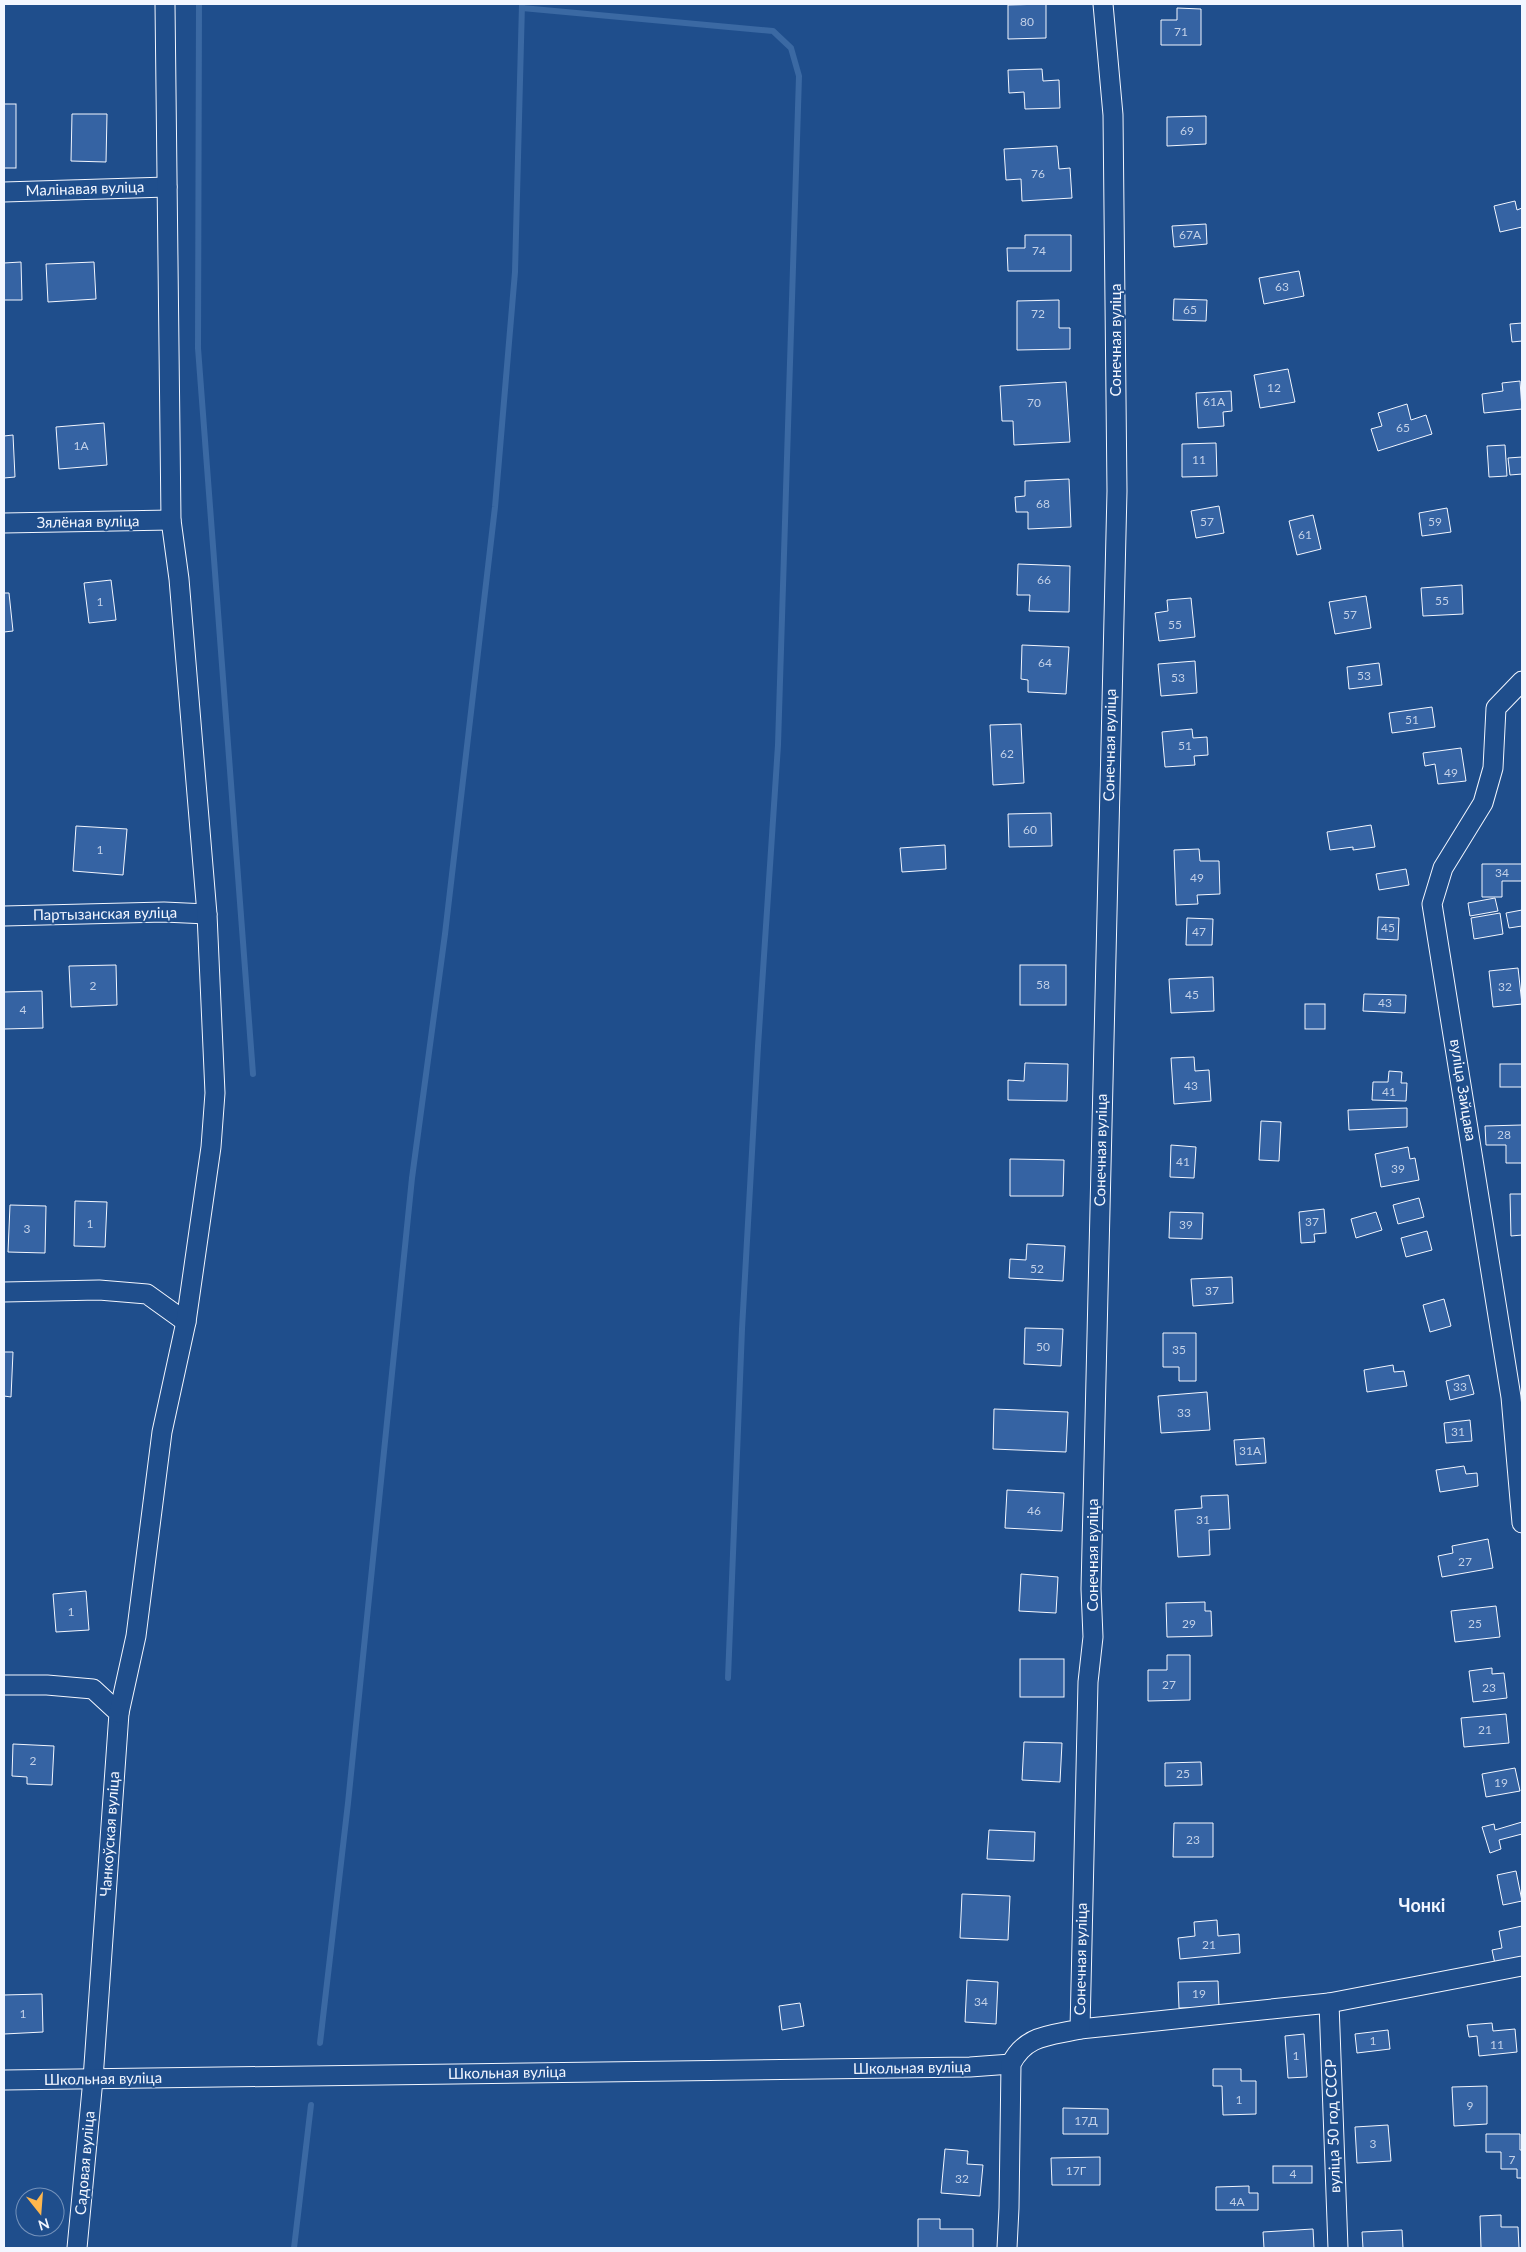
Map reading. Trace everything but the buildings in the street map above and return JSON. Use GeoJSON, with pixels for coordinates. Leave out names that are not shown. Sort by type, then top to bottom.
{"type":"FeatureCollection","features":[{"type":"Feature","properties":{"kind":"street","name":"Чанкоўская вуліца"},"geometry":{"type":"LineString","coordinates":[[94,2078],[119,1713],[136,1636],[162,1432],[186,1322],[211,1147],[215,1093],[207,914],[179,579],[171,520],[165,4]]}},
{"type":"Feature","properties":{"kind":"street","name":"Сонечная вуліца"},"geometry":{"type":"LineString","coordinates":[[1011,2064],[1018,2051],[1029,2041],[1080,2029],[1087,1692],[1093,1637],[1091,1589],[1117,491],[1113,115],[1103,4]]}},
{"type":"Feature","properties":{"kind":"street","name":"Малінавая вуліца"},"geometry":{"type":"LineString","coordinates":[[4,192],[167,187]]}},
{"type":"Feature","properties":{"kind":"street","name":"Зялёная вуліца"},"geometry":{"type":"LineString","coordinates":[[4,523],[171,520]]}},
{"type":"Feature","properties":{"kind":"street","name":"вуліца Зайцава"},"geometry":{"type":"LineString","coordinates":[[1522,681],[1496,708],[1493,768],[1483,803],[1443,868],[1432,904],[1510,1387],[1522,1523]]}},
{"type":"Feature","properties":{"kind":"street","name":"Партызанская вуліца"},"geometry":{"type":"LineString","coordinates":[[4,916],[164,912],[207,914]]}},
{"type":"Feature","properties":{"kind":"street"},"geometry":{"type":"LineString","coordinates":[[4,1292],[99,1290],[146,1294],[186,1322]]}},
{"type":"Feature","properties":{"kind":"street"},"geometry":{"type":"LineString","coordinates":[[4,1686],[47,1684],[93,1689],[119,1713]]}},
{"type":"Feature","properties":{"kind":"street"},"geometry":{"type":"LineString","coordinates":[[1080,2029],[1329,2003],[1522,1966]]}},
{"type":"Feature","properties":{"kind":"street","name":"вуліца 50 год СССР"},"geometry":{"type":"LineString","coordinates":[[1329,2003],[1338,2248]]}},
{"type":"Feature","properties":{"kind":"street"},"geometry":{"type":"LineString","coordinates":[[1006,2248],[1009,2208],[1011,2064]]}},
{"type":"Feature","properties":{"kind":"street","name":"Школьная вуліца"},"geometry":{"type":"LineString","coordinates":[[4,2080],[950,2067],[1011,2064]]}},
{"type":"Feature","properties":{"kind":"street","name":"Садовая вуліца"},"geometry":{"type":"LineString","coordinates":[[78,2248],[94,2078]]}},
{"type":"Feature","properties":{"kind":"waterway"},"geometry":{"type":"LineString","coordinates":[[199,4],[198,348],[253,1074]]}},
{"type":"Feature","properties":{"kind":"waterway"},"geometry":{"type":"LineString","coordinates":[[320,2043],[348,1803],[412,1178],[445,934],[495,507],[515,272],[522,4]]}},
{"type":"Feature","properties":{"kind":"waterway"},"geometry":{"type":"LineString","coordinates":[[522,8],[773,31],[791,48],[799,76],[778,745],[742,1329],[728,1678]]}},
{"type":"Feature","properties":{"kind":"waterway"},"geometry":{"type":"LineString","coordinates":[[294,2248],[311,2105]]}},
{"type":"Feature","properties":{"kind":"district","name":"Чонкі"},"geometry":{"type":"Point","coordinates":[1422,1906]}}]}
